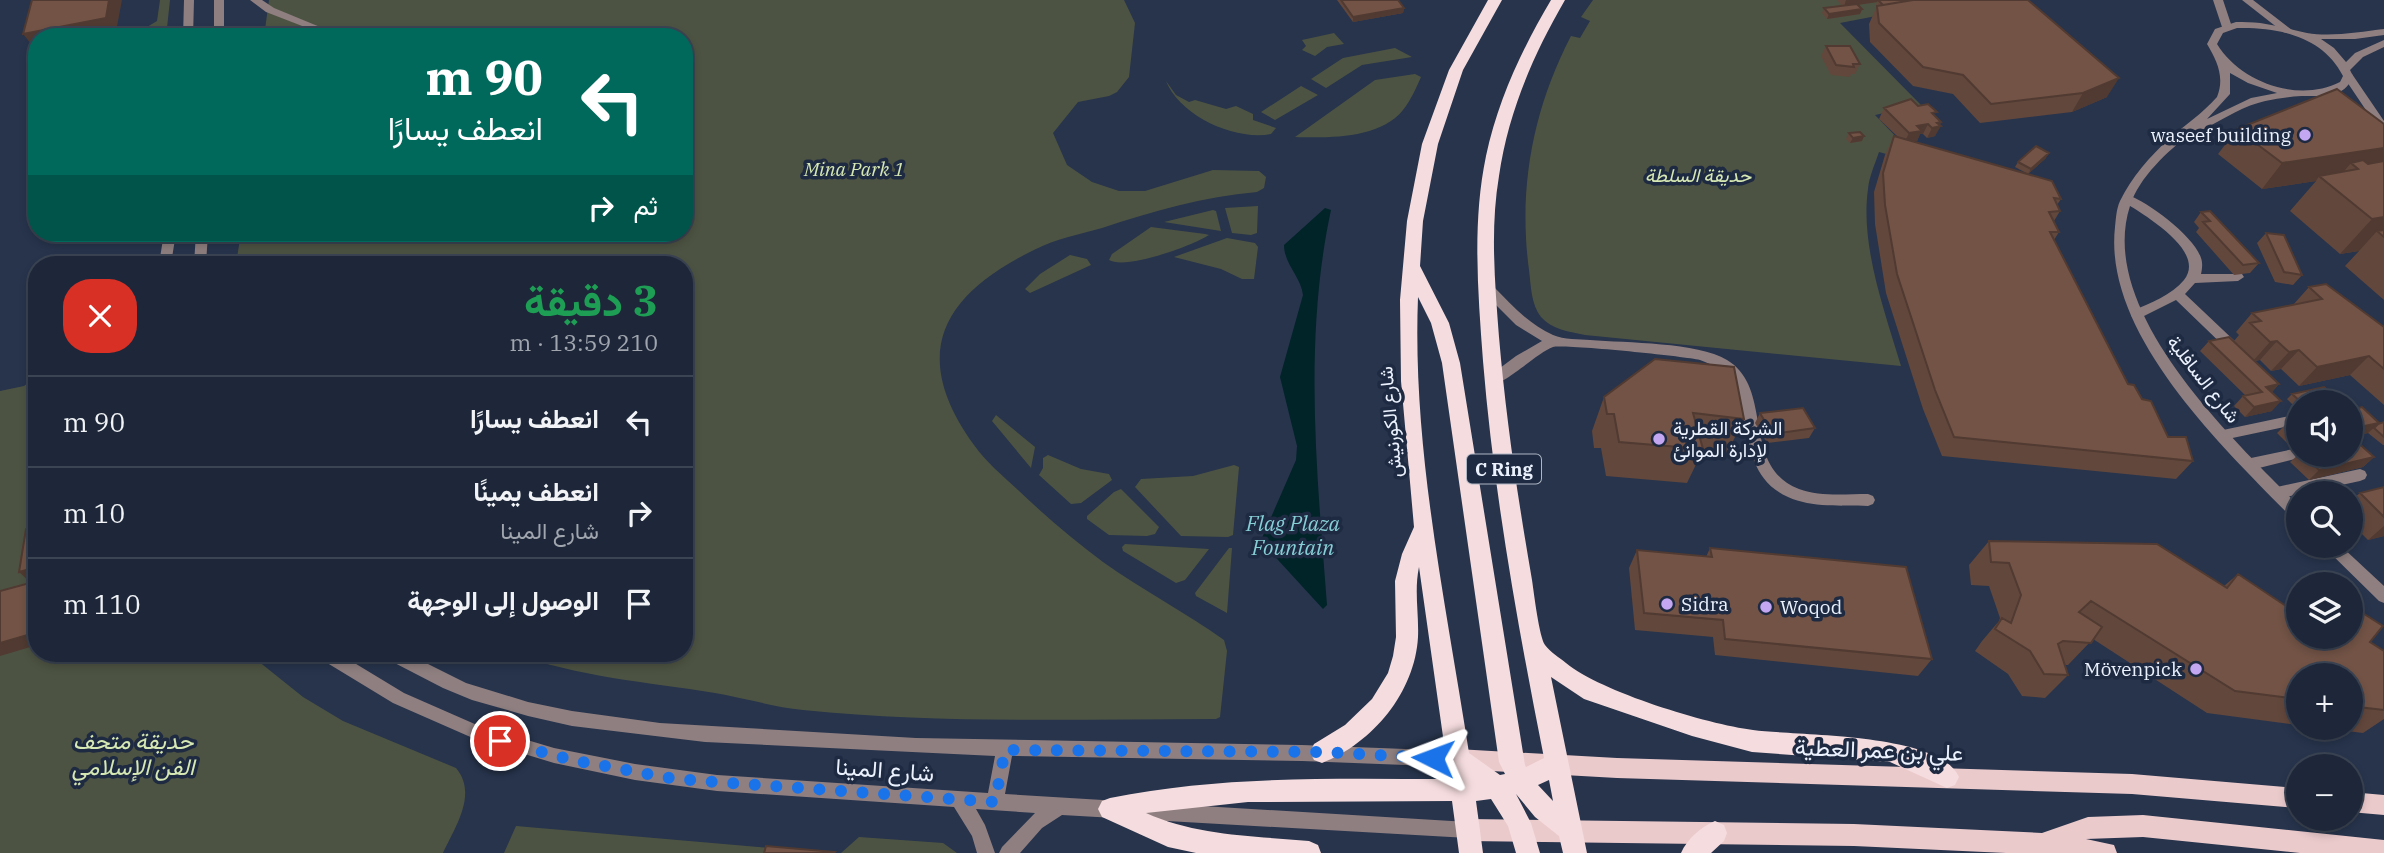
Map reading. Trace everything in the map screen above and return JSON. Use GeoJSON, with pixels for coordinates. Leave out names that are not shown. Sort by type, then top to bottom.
{"type":"FeatureCollection","features":[{"type":"Feature","properties":{"kind":"highway","name":"شارع الكورنيش"},"geometry":{"type":"LineString","coordinates":[[1469,841],[1424,527],[1408,330],[1419,200],[1434,132],[1456,71],[1495,0]]}},
{"type":"Feature","properties":{"kind":"highway","name":"C Ring"},"geometry":{"type":"LineString","coordinates":[[1558,0],[1522,66],[1507,104],[1494,158],[1486,228],[1487,288],[1493,381],[1511,520],[1573,842]]}},
{"type":"Feature","properties":{"kind":"highway"},"geometry":{"type":"LineString","coordinates":[[1412,267],[1432,303],[1448,353],[1510,777],[1508,801],[1525,842]]}},
{"type":"Feature","properties":{"kind":"highway"},"geometry":{"type":"LineString","coordinates":[[1322,752],[1353,734],[1369,720],[1397,676],[1407,636],[1405,597],[1408,572],[1424,527]]}},
{"type":"Feature","properties":{"kind":"highway"},"geometry":{"type":"LineString","coordinates":[[1534,649],[1562,673],[1592,692],[1692,726],[1752,741],[1890,751],[1928,766],[1947,777]]}},
{"type":"Feature","properties":{"kind":"highway"},"geometry":{"type":"LineString","coordinates":[[1457,759],[1510,777],[1551,816],[1573,842]]}},
{"type":"Feature","properties":{"kind":"highway"},"geometry":{"type":"LineString","coordinates":[[1110,810],[1146,800],[1219,791],[1462,790],[1557,764]]}},
{"type":"Feature","properties":{"kind":"highway"},"geometry":{"type":"LineString","coordinates":[[1110,810],[1138,824],[1178,837],[1309,853]]}},
{"type":"Feature","properties":{"kind":"highway"},"geometry":{"type":"LineString","coordinates":[[1693,853],[1715,833]]}},
{"type":"Feature","properties":{"kind":"main road","name":"علي بن عمر العطية"},"geometry":{"type":"LineString","coordinates":[[1557,764],[2132,784],[2286,797]]}},
{"type":"Feature","properties":{"kind":"main road"},"geometry":{"type":"LineString","coordinates":[[2363,803],[2384,805]]}},
{"type":"Feature","properties":{"kind":"main road"},"geometry":{"type":"LineString","coordinates":[[2042,844],[2088,828],[2143,826],[2384,851]]}},
{"type":"Feature","properties":{"kind":"main road"},"geometry":{"type":"LineString","coordinates":[[1469,841],[1573,842],[1715,833],[1854,835],[2042,844],[2106,853]]}},
{"type":"Feature","properties":{"kind":"street"},"geometry":{"type":"LineString","coordinates":[[188,28],[189,0]]}},
{"type":"Feature","properties":{"kind":"street"},"geometry":{"type":"LineString","coordinates":[[219,0],[219,28]]}},
{"type":"Feature","properties":{"kind":"street"},"geometry":{"type":"LineString","coordinates":[[256,0],[271,10],[317,28]]}},
{"type":"Feature","properties":{"kind":"street"},"geometry":{"type":"LineString","coordinates":[[2218,0],[2227,27],[2248,24],[2287,30],[2303,35],[2330,50],[2384,131]]}},
{"type":"Feature","properties":{"kind":"street"},"geometry":{"type":"LineString","coordinates":[[2247,0],[2287,30]]}},
{"type":"Feature","properties":{"kind":"street","name":"شارع السافلية"},"geometry":{"type":"LineString","coordinates":[[2227,27],[2214,37],[2212,44],[2223,62],[2226,85],[2222,98],[2152,164],[2128,199],[2123,207],[2120,229],[2120,259],[2137,314],[2166,366],[2223,435],[2286,502]]}},
{"type":"Feature","properties":{"kind":"street"},"geometry":{"type":"LineString","coordinates":[[2303,35],[2347,37],[2384,32]]}},
{"type":"Feature","properties":{"kind":"street"},"geometry":{"type":"LineString","coordinates":[[2347,72],[2359,55],[2384,43]]}},
{"type":"Feature","properties":{"kind":"street"},"geometry":{"type":"LineString","coordinates":[[2223,62],[2259,83],[2329,103]]}},
{"type":"Feature","properties":{"kind":"street","name":"شارع السافلية"},"geometry":{"type":"LineString","coordinates":[[2177,138],[2255,100],[2337,90],[2345,84],[2347,72]]}},
{"type":"Feature","properties":{"kind":"street"},"geometry":{"type":"LineString","coordinates":[[2364,121],[2384,131]]}},
{"type":"Feature","properties":{"kind":"street"},"geometry":{"type":"LineString","coordinates":[[2128,199],[2170,227],[2184,240],[2197,267],[2194,279],[2179,295],[2137,314]]}},
{"type":"Feature","properties":{"kind":"street"},"geometry":{"type":"LineString","coordinates":[[2194,279],[2238,277]]}},
{"type":"Feature","properties":{"kind":"street"},"geometry":{"type":"LineString","coordinates":[[1487,288],[1521,322],[1553,341],[1697,354],[1714,359],[1726,366],[1736,377],[1742,391],[1758,459],[1776,484],[1793,493],[1811,497],[1868,500]]}},
{"type":"Feature","properties":{"kind":"street"},"geometry":{"type":"LineString","coordinates":[[2179,295],[2247,360]]}},
{"type":"Feature","properties":{"kind":"street"},"geometry":{"type":"LineString","coordinates":[[1493,381],[1521,359],[1553,341]]}},
{"type":"Feature","properties":{"kind":"street"},"geometry":{"type":"LineString","coordinates":[[2223,435],[2286,422]]}},
{"type":"Feature","properties":{"kind":"street"},"geometry":{"type":"LineString","coordinates":[[2251,464],[2286,456]]}},
{"type":"Feature","properties":{"kind":"street"},"geometry":{"type":"LineString","coordinates":[[2277,493],[2360,475]]}},
{"type":"Feature","properties":{"kind":"street"},"geometry":{"type":"LineString","coordinates":[[2344,558],[2384,595]]}},
{"type":"Feature","properties":{"kind":"street","name":"شارع المينا"},"geometry":{"type":"LineString","coordinates":[[339,662],[386,692],[478,735],[572,760],[675,779],[1241,820],[1469,841]]}},
{"type":"Feature","properties":{"kind":"street","name":"شارع المينا"},"geometry":{"type":"LineString","coordinates":[[408,662],[437,678],[482,696],[532,710],[615,726],[696,734],[1005,750],[1322,752],[1457,759]]}},
{"type":"Feature","properties":{"kind":"street"},"geometry":{"type":"LineString","coordinates":[[995,802],[1005,750]]}},
{"type":"Feature","properties":{"kind":"street"},"geometry":{"type":"LineString","coordinates":[[958,799],[972,817],[983,839],[986,853]]}},
{"type":"Feature","properties":{"kind":"street"},"geometry":{"type":"LineString","coordinates":[[1008,853],[1036,822],[1059,807]]}},
{"type":"Feature","properties":{"kind":"green space"},"geometry":{"type":"Polygon","coordinates":[[[160,0],[170,0],[167,28],[147,28],[157,21],[160,0]]]}},
{"type":"Feature","properties":{"kind":"green space","name":"Mina Park 1"},"geometry":{"type":"Polygon","coordinates":[[[269,0],[1124,0],[1135,23],[1129,77],[1117,92],[1109,96],[1078,102],[1053,133],[1067,165],[1092,182],[1119,191],[1145,191],[1213,170],[1259,171],[1266,177],[1264,188],[1257,192],[1178,205],[1068,237],[1044,245],[1004,267],[977,286],[958,307],[945,330],[940,355],[943,382],[954,412],[974,445],[1028,500],[1103,562],[1224,640],[1227,651],[1220,717],[958,719],[803,710],[588,673],[541,662],[693,662],[693,256],[237,256],[240,242],[693,242],[693,28],[265,28],[269,0]]]}},
{"type":"Feature","properties":{"kind":"green space","name":"حديقة السلطة"},"geometry":{"type":"Polygon","coordinates":[[[1593,0],[1959,0],[1840,23],[1921,105],[1875,115],[1905,146],[1901,158],[1879,152],[1871,175],[1866,211],[1876,279],[1901,366],[1585,335],[1555,327],[1541,317],[1532,295],[1526,239],[1527,179],[1538,120],[1547,92],[1571,36],[1580,38],[1590,21],[1581,17],[1593,0]]]}},
{"type":"Feature","properties":{"kind":"green space"},"geometry":{"type":"Polygon","coordinates":[[[1334,33],[1344,44],[1327,47],[1315,56],[1302,50],[1306,46],[1302,40],[1334,33]]]}},
{"type":"Feature","properties":{"kind":"green space"},"geometry":{"type":"Polygon","coordinates":[[[1395,48],[1412,57],[1362,65],[1326,88],[1311,79],[1343,58],[1395,48]]]}},
{"type":"Feature","properties":{"kind":"green space"},"geometry":{"type":"Polygon","coordinates":[[[1415,74],[1421,77],[1403,110],[1381,127],[1353,135],[1295,137],[1375,80],[1415,74]]]}},
{"type":"Feature","properties":{"kind":"green space"},"geometry":{"type":"Polygon","coordinates":[[[1166,81],[1176,95],[1189,102],[1195,100],[1226,109],[1236,106],[1253,114],[1253,120],[1276,128],[1271,134],[1257,135],[1226,130],[1196,115],[1183,105],[1166,81]]]}},
{"type":"Feature","properties":{"kind":"green space"},"geometry":{"type":"Polygon","coordinates":[[[1301,86],[1318,95],[1275,120],[1261,112],[1301,86]]]}},
{"type":"Feature","properties":{"kind":"green space"},"geometry":{"type":"Polygon","coordinates":[[[1258,206],[1257,233],[1232,233],[1225,208],[1258,206]]]}},
{"type":"Feature","properties":{"kind":"green space"},"geometry":{"type":"Polygon","coordinates":[[[1216,211],[1221,231],[1164,222],[1216,211]]]}},
{"type":"Feature","properties":{"kind":"green space"},"geometry":{"type":"Polygon","coordinates":[[[1151,227],[1209,235],[1189,245],[1144,259],[1129,262],[1109,260],[1112,254],[1151,227]]]}},
{"type":"Feature","properties":{"kind":"green space"},"geometry":{"type":"Polygon","coordinates":[[[1227,238],[1255,243],[1258,247],[1254,279],[1242,279],[1221,269],[1174,257],[1227,238]]]}},
{"type":"Feature","properties":{"kind":"green space"},"geometry":{"type":"Polygon","coordinates":[[[1070,255],[1087,259],[1091,265],[1030,293],[1025,289],[1040,274],[1070,255]]]}},
{"type":"Feature","properties":{"kind":"green space","name":"حديقة متحف الفن الإسلامي"},"geometry":{"type":"Polygon","coordinates":[[[28,383],[28,662],[259,662],[303,697],[343,721],[456,768],[462,778],[465,799],[458,822],[443,853],[0,853],[0,391],[28,383]]]}},
{"type":"Feature","properties":{"kind":"green space"},"geometry":{"type":"Polygon","coordinates":[[[996,415],[1035,447],[1031,468],[992,421],[996,415]]]}},
{"type":"Feature","properties":{"kind":"green space"},"geometry":{"type":"Polygon","coordinates":[[[1048,455],[1081,469],[1109,474],[1112,480],[1081,503],[1071,504],[1039,475],[1043,468],[1043,458],[1048,455]]]}},
{"type":"Feature","properties":{"kind":"green space"},"geometry":{"type":"Polygon","coordinates":[[[1234,465],[1239,467],[1233,535],[1228,537],[1181,536],[1135,487],[1141,479],[1193,476],[1234,465]]]}},
{"type":"Feature","properties":{"kind":"green space"},"geometry":{"type":"Polygon","coordinates":[[[1121,489],[1159,527],[1155,534],[1109,535],[1087,519],[1087,516],[1114,492],[1121,489]]]}},
{"type":"Feature","properties":{"kind":"green space"},"geometry":{"type":"Polygon","coordinates":[[[1125,544],[1209,549],[1185,580],[1176,583],[1123,551],[1125,544]]]}},
{"type":"Feature","properties":{"kind":"green space"},"geometry":{"type":"Polygon","coordinates":[[[1229,548],[1232,548],[1227,613],[1195,593],[1229,548]]]}},
{"type":"Feature","properties":{"kind":"green space"},"geometry":{"type":"Polygon","coordinates":[[[516,826],[827,853],[504,853],[516,826]]]}},
{"type":"Feature","properties":{"kind":"green space"},"geometry":{"type":"Polygon","coordinates":[[[859,837],[943,843],[957,853],[841,853],[859,837]]]}},
{"type":"Feature","properties":{"kind":"water","name":"Flag Plaza Fountain"},"geometry":{"type":"Polygon","coordinates":[[[1325,208],[1331,210],[1322,259],[1315,358],[1316,457],[1327,605],[1323,609],[1268,549],[1262,538],[1296,460],[1297,446],[1280,377],[1303,295],[1284,245],[1325,208]]]}},
{"type":"Feature","properties":{"kind":"building"},"geometry":{"type":"Polygon","coordinates":[[[32,0],[109,0],[106,18],[54,28],[28,28],[28,33],[23,34],[32,0]]]}},
{"type":"Feature","properties":{"kind":"building"},"geometry":{"type":"Polygon","coordinates":[[[1341,0],[1398,0],[1404,8],[1353,17],[1341,0]]]}},
{"type":"Feature","properties":{"kind":"building"},"geometry":{"type":"Polygon","coordinates":[[[1878,0],[1913,0],[1883,5],[1878,0]]]}},
{"type":"Feature","properties":{"kind":"building"},"geometry":{"type":"Polygon","coordinates":[[[1913,0],[2028,0],[2119,78],[2083,93],[1991,104],[1963,75],[1923,67],[1879,23],[1877,6],[1913,0]]]}},
{"type":"Feature","properties":{"kind":"building"},"geometry":{"type":"Polygon","coordinates":[[[1857,4],[1862,9],[1829,14],[1824,8],[1857,4]]]}},
{"type":"Feature","properties":{"kind":"building"},"geometry":{"type":"Polygon","coordinates":[[[1826,46],[1850,46],[1860,64],[1853,64],[1854,67],[1836,65],[1826,46]]]}},
{"type":"Feature","properties":{"kind":"building"},"geometry":{"type":"Polygon","coordinates":[[[2337,89],[2384,124],[2384,148],[2282,163],[2237,129],[2337,89]]]}},
{"type":"Feature","properties":{"kind":"building"},"geometry":{"type":"Polygon","coordinates":[[[1911,99],[1918,106],[1928,104],[1937,112],[1932,113],[1941,122],[1937,123],[1941,126],[1917,126],[1922,131],[1909,133],[1884,108],[1911,99]]]}},
{"type":"Feature","properties":{"kind":"building"},"geometry":{"type":"Polygon","coordinates":[[[1860,132],[1864,136],[1853,138],[1849,133],[1860,132]]]}},
{"type":"Feature","properties":{"kind":"building"},"geometry":{"type":"Polygon","coordinates":[[[1894,136],[2052,181],[2061,199],[2054,198],[2060,211],[2049,212],[2059,232],[2050,232],[2128,384],[2134,385],[2142,399],[2151,401],[2168,437],[2186,437],[2193,461],[1954,437],[1935,390],[1897,274],[1885,205],[1883,173],[1894,136]]]}},
{"type":"Feature","properties":{"kind":"building"},"geometry":{"type":"Polygon","coordinates":[[[2036,146],[2049,153],[2031,169],[2018,162],[2036,146]]]}},
{"type":"Feature","properties":{"kind":"building"},"geometry":{"type":"Polygon","coordinates":[[[2363,160],[2368,164],[2384,161],[2384,217],[2372,219],[2319,176],[2358,169],[2351,163],[2363,160]]]}},
{"type":"Feature","properties":{"kind":"building"},"geometry":{"type":"Polygon","coordinates":[[[2210,211],[2259,263],[2243,265],[2203,222],[2210,221],[2201,212],[2210,211]]]}},
{"type":"Feature","properties":{"kind":"building"},"geometry":{"type":"Polygon","coordinates":[[[2266,233],[2284,235],[2302,275],[2284,272],[2266,233]]]}},
{"type":"Feature","properties":{"kind":"building"},"geometry":{"type":"Polygon","coordinates":[[[2326,284],[2384,327],[2384,369],[2369,356],[2317,367],[2299,350],[2289,352],[2277,341],[2270,342],[2250,323],[2261,321],[2252,313],[2322,299],[2309,287],[2326,284]]]}},
{"type":"Feature","properties":{"kind":"building"},"geometry":{"type":"Polygon","coordinates":[[[2229,337],[2279,384],[2266,387],[2281,401],[2254,407],[2243,396],[2262,392],[2209,341],[2229,337]]]}},
{"type":"Feature","properties":{"kind":"building"},"geometry":{"type":"Polygon","coordinates":[[[1655,359],[1734,367],[1744,419],[1693,413],[1703,449],[1619,442],[1614,414],[1607,414],[1604,397],[1655,359]]]}},
{"type":"Feature","properties":{"kind":"building"},"geometry":{"type":"Polygon","coordinates":[[[1803,408],[1815,428],[1772,434],[1760,413],[1803,408]]]}},
{"type":"Feature","properties":{"kind":"building"},"geometry":{"type":"Polygon","coordinates":[[[2363,408],[2379,423],[2363,426],[2363,408]]]}},
{"type":"Feature","properties":{"kind":"building"},"geometry":{"type":"Polygon","coordinates":[[[2384,422],[2384,437],[2374,428],[2384,422]]]}},
{"type":"Feature","properties":{"kind":"building"},"geometry":{"type":"Polygon","coordinates":[[[2363,447],[2374,457],[2363,460],[2363,447]]]}},
{"type":"Feature","properties":{"kind":"building"},"geometry":{"type":"Polygon","coordinates":[[[2384,487],[2384,517],[2363,496],[2363,492],[2384,487]]]}},
{"type":"Feature","properties":{"kind":"building"},"geometry":{"type":"Polygon","coordinates":[[[26,529],[28,570],[19,572],[26,529]]]}},
{"type":"Feature","properties":{"kind":"building"},"geometry":{"type":"Polygon","coordinates":[[[1989,541],[2157,544],[2227,588],[2238,574],[2286,606],[2286,649],[2363,649],[2363,613],[2383,626],[2370,642],[2384,651],[2384,710],[2363,708],[2363,663],[2286,663],[2286,697],[2235,691],[2091,601],[2079,612],[2102,627],[2091,643],[2063,641],[2058,644],[2068,675],[2044,674],[2030,651],[1995,629],[2002,618],[2011,623],[2021,595],[2009,563],[1991,562],[1989,541]]]}},
{"type":"Feature","properties":{"kind":"building","name":"Woqod"},"geometry":{"type":"Polygon","coordinates":[[[1710,548],[1906,567],[1932,659],[1725,639],[1723,620],[1644,613],[1637,550],[1712,557],[1710,548]]]}},
{"type":"Feature","properties":{"kind":"building"},"geometry":{"type":"Polygon","coordinates":[[[28,583],[28,635],[0,643],[0,591],[28,583]]]}},
{"type":"Feature","properties":{"kind":"building"},"geometry":{"type":"Polygon","coordinates":[[[766,846],[835,852],[764,853],[766,846]]]}},
{"type":"Feature","properties":{"kind":"place","name":"waseef building"},"geometry":{"type":"Point","coordinates":[2305,135]}},
{"type":"Feature","properties":{"kind":"place","name":"الشركة القطرية لإدارة الموانئ"},"geometry":{"type":"Point","coordinates":[1659,439]}},
{"type":"Feature","properties":{"kind":"place","name":"Sidra"},"geometry":{"type":"Point","coordinates":[1667,604]}},
{"type":"Feature","properties":{"kind":"place","name":"Woqod"},"geometry":{"type":"Point","coordinates":[1766,607]}},
{"type":"Feature","properties":{"kind":"place","name":"Mövenpick"},"geometry":{"type":"Point","coordinates":[2196,669]}},
{"type":"Feature","properties":{"kind":"route"},"geometry":{"type":"LineString","coordinates":[[500,741],[572,760],[675,779],[995,802],[1005,750],[1322,752],[1433,758]]}}]}
